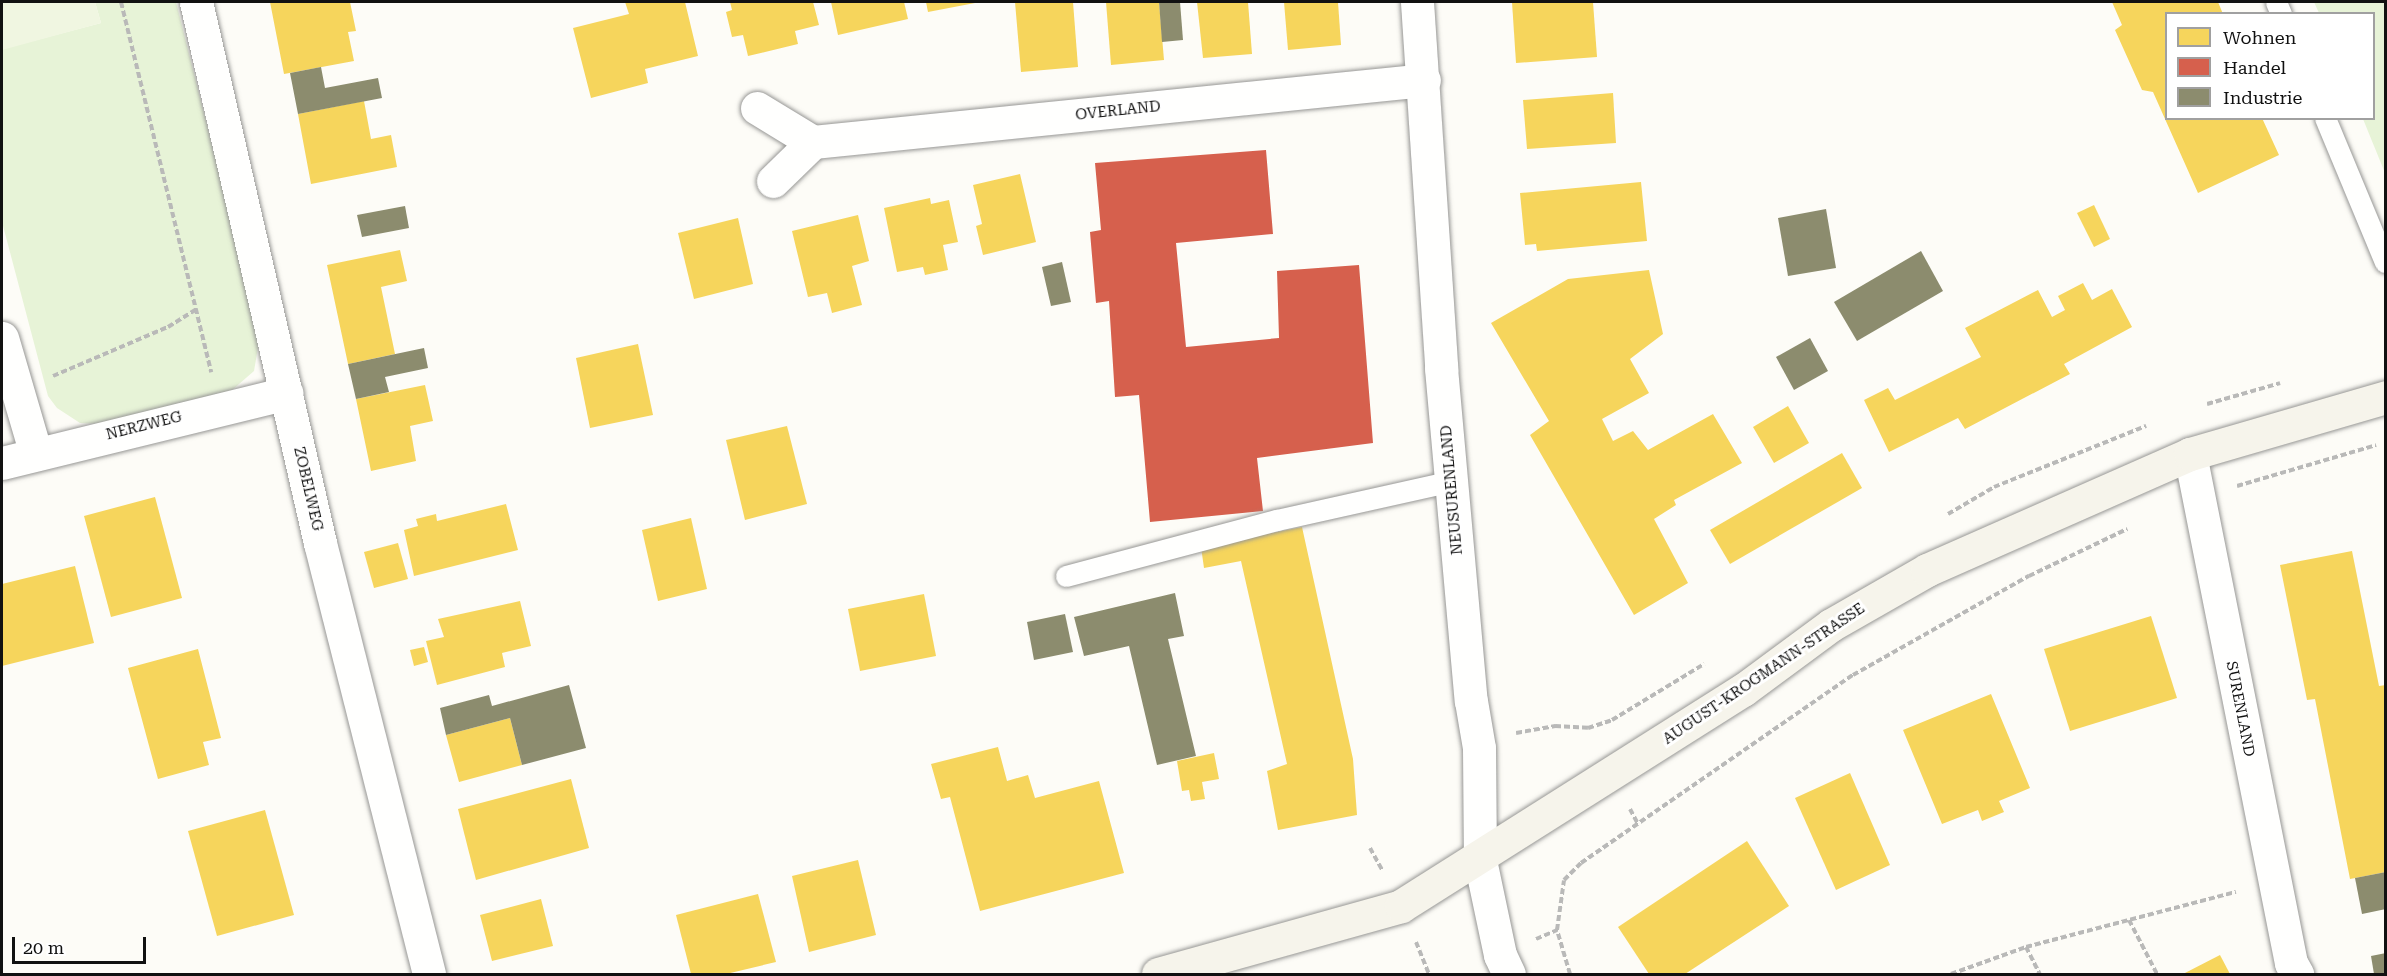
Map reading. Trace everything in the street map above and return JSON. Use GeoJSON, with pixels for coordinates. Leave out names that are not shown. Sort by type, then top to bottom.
{"type":"FeatureCollection","features":[{"type":"Feature","properties":{"kind":"main road","name":"AUGUST-KROGMANN-STRASSE"},"geometry":{"type":"LineString","coordinates":[[1158,975],[1401,906],[1480,860],[1743,690],[1831,625],[1927,570],[2190,454],[2385,397]]}},
{"type":"Feature","properties":{"kind":"street","name":"ZOBELWEG"},"geometry":{"type":"LineString","coordinates":[[196,2],[320,543],[429,975]]}},
{"type":"Feature","properties":{"kind":"street","name":"NEUSURENLAND"},"geometry":{"type":"LineString","coordinates":[[1417,2],[1451,481],[1479,748],[1480,860],[1500,955],[1509,975]]}},
{"type":"Feature","properties":{"kind":"street","name":"OVERLAND"},"geometry":{"type":"LineString","coordinates":[[813,142],[1424,80]]}},
{"type":"Feature","properties":{"kind":"street"},"geometry":{"type":"LineString","coordinates":[[757,108],[813,142],[773,181]]}},
{"type":"Feature","properties":{"kind":"street"},"geometry":{"type":"LineString","coordinates":[[2,338],[36,454]]}},
{"type":"Feature","properties":{"kind":"street","name":"NERZWEG"},"geometry":{"type":"LineString","coordinates":[[2,463],[220,407],[287,393]]}},
{"type":"Feature","properties":{"kind":"street","name":"SURENLAND"},"geometry":{"type":"LineString","coordinates":[[2190,454],[2294,969]]}},
{"type":"Feature","properties":{"kind":"lane"},"geometry":{"type":"LineString","coordinates":[[2326,120],[2385,262]]}},
{"type":"Feature","properties":{"kind":"lane"},"geometry":{"type":"LineString","coordinates":[[1066,576],[1278,520],[1451,481]]}},
{"type":"Feature","properties":{"kind":"path"},"geometry":{"type":"LineString","coordinates":[[121,2],[220,407]]}},
{"type":"Feature","properties":{"kind":"path"},"geometry":{"type":"LineString","coordinates":[[17,392],[168,327],[195,310]]}},
{"type":"Feature","properties":{"kind":"path"},"geometry":{"type":"LineString","coordinates":[[2198,498],[2385,442]]}},
{"type":"Feature","properties":{"kind":"path"},"geometry":{"type":"LineString","coordinates":[[1570,975],[1557,930],[1564,880],[1581,863],[1853,675],[2029,576],[2130,527]]}},
{"type":"Feature","properties":{"kind":"path"},"geometry":{"type":"LineString","coordinates":[[1951,975],[2026,947],[2275,882]]}},
{"type":"Feature","properties":{"kind":"path"},"geometry":{"type":"LineString","coordinates":[[2129,920],[2157,975]]}},
{"type":"Feature","properties":{"kind":"path"},"geometry":{"type":"LineString","coordinates":[[2026,947],[2040,975]]}},
{"type":"Feature","properties":{"kind":"green space"},"geometry":{"type":"Polygon","coordinates":[[[2,2],[95,2],[101,23],[2,50],[2,2]]]}},
{"type":"Feature","properties":{"kind":"green space"},"geometry":{"type":"Polygon","coordinates":[[[95,2],[176,2],[260,336],[254,371],[231,391],[100,424],[80,423],[57,408],[48,396],[2,222],[2,49],[101,23],[95,2]]]}},
{"type":"Feature","properties":{"kind":"green space"},"geometry":{"type":"Polygon","coordinates":[[[2314,2],[2385,2],[2385,173],[2363,120],[2375,120],[2375,12],[2319,12],[2314,2]]]}},
{"type":"Feature","properties":{"kind":"building: Wohnen"},"geometry":{"type":"Polygon","coordinates":[[[270,2],[350,2],[356,31],[348,32],[354,61],[284,74],[270,2]]]}},
{"type":"Feature","properties":{"kind":"building: Wohnen"},"geometry":{"type":"Polygon","coordinates":[[[625,2],[685,2],[698,56],[645,69],[648,83],[591,98],[573,28],[629,14],[625,2]]]}},
{"type":"Feature","properties":{"kind":"building: Wohnen"},"geometry":{"type":"Polygon","coordinates":[[[730,2],[813,2],[819,25],[795,31],[798,44],[748,56],[743,35],[732,37],[726,12],[732,10],[730,2]]]}},
{"type":"Feature","properties":{"kind":"building: Wohnen"},"geometry":{"type":"Polygon","coordinates":[[[831,2],[904,2],[908,19],[838,35],[831,2]]]}},
{"type":"Feature","properties":{"kind":"building: Wohnen"},"geometry":{"type":"Polygon","coordinates":[[[926,2],[975,2],[975,3],[928,12],[926,2]]]}},
{"type":"Feature","properties":{"kind":"building: Wohnen"},"geometry":{"type":"Polygon","coordinates":[[[1015,2],[1073,2],[1078,67],[1021,72],[1015,2]]]}},
{"type":"Feature","properties":{"kind":"building: Wohnen"},"geometry":{"type":"Polygon","coordinates":[[[1106,2],[1159,2],[1164,60],[1111,65],[1106,2]]]}},
{"type":"Feature","properties":{"kind":"building: Wohnen"},"geometry":{"type":"Polygon","coordinates":[[[1197,2],[1248,2],[1252,54],[1203,58],[1197,2]]]}},
{"type":"Feature","properties":{"kind":"building: Wohnen"},"geometry":{"type":"Polygon","coordinates":[[[1284,2],[1338,2],[1341,45],[1288,50],[1284,2]]]}},
{"type":"Feature","properties":{"kind":"building: Wohnen"},"geometry":{"type":"Polygon","coordinates":[[[1512,2],[1593,2],[1597,57],[1516,63],[1512,2]]]}},
{"type":"Feature","properties":{"kind":"building: Wohnen"},"geometry":{"type":"Polygon","coordinates":[[[2112,2],[2218,2],[2222,12],[2165,12],[2165,119],[2153,92],[2142,90],[2115,30],[2122,25],[2112,2]]]}},
{"type":"Feature","properties":{"kind":"building: Wohnen"},"geometry":{"type":"Polygon","coordinates":[[[1613,93],[1616,143],[1527,149],[1523,100],[1613,93]]]}},
{"type":"Feature","properties":{"kind":"building: Wohnen"},"geometry":{"type":"Polygon","coordinates":[[[364,101],[371,139],[391,135],[397,167],[311,184],[298,114],[364,101]]]}},
{"type":"Feature","properties":{"kind":"building: Wohnen"},"geometry":{"type":"Polygon","coordinates":[[[2165,120],[2263,120],[2279,155],[2198,193],[2165,120]]]}},
{"type":"Feature","properties":{"kind":"building: Wohnen"},"geometry":{"type":"Polygon","coordinates":[[[1020,174],[1036,242],[983,255],[976,226],[982,224],[973,185],[1020,174]]]}},
{"type":"Feature","properties":{"kind":"building: Wohnen"},"geometry":{"type":"Polygon","coordinates":[[[1641,182],[1647,241],[1537,251],[1536,244],[1525,245],[1520,193],[1641,182]]]}},
{"type":"Feature","properties":{"kind":"building: Wohnen"},"geometry":{"type":"Polygon","coordinates":[[[930,198],[931,204],[949,200],[958,242],[943,245],[948,270],[925,275],[923,267],[897,272],[884,208],[930,198]]]}},
{"type":"Feature","properties":{"kind":"building: Wohnen"},"geometry":{"type":"Polygon","coordinates":[[[2094,205],[2110,239],[2094,247],[2077,213],[2094,205]]]}},
{"type":"Feature","properties":{"kind":"building: Wohnen"},"geometry":{"type":"Polygon","coordinates":[[[858,215],[869,261],[852,266],[862,305],[832,313],[827,293],[808,297],[792,231],[858,215]]]}},
{"type":"Feature","properties":{"kind":"building: Wohnen"},"geometry":{"type":"Polygon","coordinates":[[[738,218],[753,284],[694,299],[678,233],[738,218]]]}},
{"type":"Feature","properties":{"kind":"building: Wohnen"},"geometry":{"type":"Polygon","coordinates":[[[400,250],[407,281],[381,287],[395,354],[348,364],[327,265],[400,250]]]}},
{"type":"Feature","properties":{"kind":"building: Wohnen"},"geometry":{"type":"Polygon","coordinates":[[[1649,270],[1663,334],[1630,359],[1649,393],[1602,419],[1613,441],[1633,431],[1648,450],[1713,414],[1742,463],[1674,500],[1676,505],[1654,519],[1688,583],[1634,615],[1530,435],[1549,421],[1491,323],[1568,279],[1649,270]]]}},
{"type":"Feature","properties":{"kind":"building: Wohnen"},"geometry":{"type":"Polygon","coordinates":[[[2083,283],[2092,300],[2112,289],[2132,327],[2064,364],[2070,374],[1965,429],[1958,418],[1889,452],[1864,400],[1888,388],[1895,400],[1981,357],[1965,328],[2038,290],[2052,317],[2065,310],[2058,296],[2083,283]]]}},
{"type":"Feature","properties":{"kind":"building: Wohnen"},"geometry":{"type":"Polygon","coordinates":[[[638,344],[653,415],[590,428],[576,358],[638,344]]]}},
{"type":"Feature","properties":{"kind":"building: Wohnen"},"geometry":{"type":"Polygon","coordinates":[[[425,385],[433,421],[410,426],[416,461],[371,471],[356,399],[425,385]]]}},
{"type":"Feature","properties":{"kind":"building: Wohnen"},"geometry":{"type":"Polygon","coordinates":[[[1788,406],[1809,443],[1774,463],[1753,427],[1788,406]]]}},
{"type":"Feature","properties":{"kind":"building: Wohnen"},"geometry":{"type":"Polygon","coordinates":[[[787,426],[807,504],[745,520],[726,440],[787,426]]]}},
{"type":"Feature","properties":{"kind":"building: Wohnen"},"geometry":{"type":"Polygon","coordinates":[[[1842,453],[1862,488],[1730,564],[1710,530],[1842,453]]]}},
{"type":"Feature","properties":{"kind":"building: Wohnen"},"geometry":{"type":"Polygon","coordinates":[[[155,497],[182,598],[111,617],[84,516],[155,497]]]}},
{"type":"Feature","properties":{"kind":"building: Wohnen"},"geometry":{"type":"Polygon","coordinates":[[[506,504],[518,550],[414,576],[404,530],[418,526],[416,519],[436,514],[437,521],[506,504]]]}},
{"type":"Feature","properties":{"kind":"building: Wohnen"},"geometry":{"type":"Polygon","coordinates":[[[691,518],[707,589],[658,601],[642,530],[691,518]]]}},
{"type":"Feature","properties":{"kind":"building: Wohnen"},"geometry":{"type":"Polygon","coordinates":[[[1302,527],[1353,759],[1357,815],[1278,830],[1267,771],[1287,764],[1241,561],[1204,568],[1201,547],[1302,527]]]}},
{"type":"Feature","properties":{"kind":"building: Wohnen"},"geometry":{"type":"Polygon","coordinates":[[[398,543],[408,579],[374,588],[364,552],[398,543]]]}},
{"type":"Feature","properties":{"kind":"building: Wohnen"},"geometry":{"type":"Polygon","coordinates":[[[2352,551],[2379,686],[2386,685],[2386,872],[2350,879],[2315,699],[2307,700],[2280,565],[2352,551]]]}},
{"type":"Feature","properties":{"kind":"building: Wohnen"},"geometry":{"type":"Polygon","coordinates":[[[75,566],[94,643],[2,666],[2,584],[75,566]]]}},
{"type":"Feature","properties":{"kind":"building: Wohnen"},"geometry":{"type":"Polygon","coordinates":[[[924,594],[936,656],[860,671],[848,609],[924,594]]]}},
{"type":"Feature","properties":{"kind":"building: Wohnen"},"geometry":{"type":"Polygon","coordinates":[[[520,601],[531,646],[502,653],[505,667],[437,685],[426,641],[444,637],[438,619],[520,601]]]}},
{"type":"Feature","properties":{"kind":"building: Wohnen"},"geometry":{"type":"Polygon","coordinates":[[[2151,616],[2177,698],[2070,731],[2044,649],[2151,616]]]}},
{"type":"Feature","properties":{"kind":"building: Wohnen"},"geometry":{"type":"Polygon","coordinates":[[[424,647],[428,662],[414,666],[410,650],[424,647]]]}},
{"type":"Feature","properties":{"kind":"building: Wohnen"},"geometry":{"type":"Polygon","coordinates":[[[198,649],[221,738],[203,742],[209,765],[158,779],[128,668],[198,649]]]}},
{"type":"Feature","properties":{"kind":"building: Wohnen"},"geometry":{"type":"Polygon","coordinates":[[[1991,694],[2030,788],[1999,801],[2004,812],[1982,821],[1978,810],[1942,824],[1903,730],[1991,694]]]}},
{"type":"Feature","properties":{"kind":"building: Wohnen"},"geometry":{"type":"Polygon","coordinates":[[[510,718],[522,765],[459,782],[446,735],[510,718]]]}},
{"type":"Feature","properties":{"kind":"building: Wohnen"},"geometry":{"type":"Polygon","coordinates":[[[998,747],[1007,781],[1028,775],[1035,798],[1099,781],[1124,873],[980,911],[950,797],[941,799],[931,764],[998,747]]]}},
{"type":"Feature","properties":{"kind":"building: Wohnen"},"geometry":{"type":"Polygon","coordinates":[[[1214,753],[1219,779],[1202,782],[1205,799],[1191,801],[1189,790],[1182,791],[1177,761],[1214,753]]]}},
{"type":"Feature","properties":{"kind":"building: Wohnen"},"geometry":{"type":"Polygon","coordinates":[[[1850,773],[1890,865],[1836,890],[1795,798],[1850,773]]]}},
{"type":"Feature","properties":{"kind":"building: Wohnen"},"geometry":{"type":"Polygon","coordinates":[[[571,779],[589,848],[476,880],[458,809],[571,779]]]}},
{"type":"Feature","properties":{"kind":"building: Wohnen"},"geometry":{"type":"Polygon","coordinates":[[[265,810],[294,915],[217,936],[188,831],[265,810]]]}},
{"type":"Feature","properties":{"kind":"building: Wohnen"},"geometry":{"type":"Polygon","coordinates":[[[1747,841],[1789,906],[1685,974],[1649,974],[1618,927],[1747,841]]]}},
{"type":"Feature","properties":{"kind":"building: Wohnen"},"geometry":{"type":"Polygon","coordinates":[[[858,860],[876,935],[809,952],[792,876],[858,860]]]}},
{"type":"Feature","properties":{"kind":"building: Wohnen"},"geometry":{"type":"Polygon","coordinates":[[[758,894],[776,962],[726,974],[691,974],[676,915],[758,894]]]}},
{"type":"Feature","properties":{"kind":"building: Wohnen"},"geometry":{"type":"Polygon","coordinates":[[[541,899],[553,946],[492,961],[480,915],[541,899]]]}},
{"type":"Feature","properties":{"kind":"building: Wohnen"},"geometry":{"type":"Polygon","coordinates":[[[2220,955],[2230,974],[2183,974],[2220,955]]]}},
{"type":"Feature","properties":{"kind":"building: Handel"},"geometry":{"type":"Polygon","coordinates":[[[1266,150],[1273,234],[1176,243],[1186,347],[1279,338],[1277,271],[1359,265],[1373,443],[1257,458],[1263,511],[1150,522],[1139,395],[1115,397],[1109,301],[1096,303],[1090,232],[1101,230],[1095,163],[1266,150]]]}},
{"type":"Feature","properties":{"kind":"building: Industrie"},"geometry":{"type":"Polygon","coordinates":[[[1159,2],[1180,2],[1183,40],[1162,42],[1159,2]]]}},
{"type":"Feature","properties":{"kind":"building: Industrie"},"geometry":{"type":"Polygon","coordinates":[[[321,67],[325,88],[378,78],[382,98],[298,114],[290,73],[321,67]]]}},
{"type":"Feature","properties":{"kind":"building: Industrie"},"geometry":{"type":"Polygon","coordinates":[[[405,206],[409,228],[362,237],[357,215],[405,206]]]}},
{"type":"Feature","properties":{"kind":"building: Industrie"},"geometry":{"type":"Polygon","coordinates":[[[1826,209],[1836,268],[1788,276],[1778,218],[1826,209]]]}},
{"type":"Feature","properties":{"kind":"building: Industrie"},"geometry":{"type":"Polygon","coordinates":[[[1921,251],[1943,291],[1857,341],[1834,302],[1921,251]]]}},
{"type":"Feature","properties":{"kind":"building: Industrie"},"geometry":{"type":"Polygon","coordinates":[[[1062,262],[1071,302],[1051,306],[1042,267],[1062,262]]]}},
{"type":"Feature","properties":{"kind":"building: Industrie"},"geometry":{"type":"Polygon","coordinates":[[[1810,338],[1828,371],[1794,390],[1776,357],[1810,338]]]}},
{"type":"Feature","properties":{"kind":"building: Industrie"},"geometry":{"type":"Polygon","coordinates":[[[424,348],[428,368],[385,377],[389,392],[356,399],[348,364],[424,348]]]}},
{"type":"Feature","properties":{"kind":"building: Industrie"},"geometry":{"type":"Polygon","coordinates":[[[1175,593],[1184,636],[1168,639],[1196,756],[1157,765],[1129,646],[1084,656],[1074,617],[1175,593]]]}},
{"type":"Feature","properties":{"kind":"building: Industrie"},"geometry":{"type":"Polygon","coordinates":[[[1065,614],[1073,652],[1034,660],[1027,622],[1065,614]]]}},
{"type":"Feature","properties":{"kind":"building: Industrie"},"geometry":{"type":"Polygon","coordinates":[[[569,685],[586,748],[522,765],[510,718],[446,735],[440,708],[489,695],[492,706],[569,685]]]}},
{"type":"Feature","properties":{"kind":"building: Industrie"},"geometry":{"type":"Polygon","coordinates":[[[2386,872],[2386,909],[2362,914],[2355,878],[2386,872]]]}},
{"type":"Feature","properties":{"kind":"building: Industrie"},"geometry":{"type":"Polygon","coordinates":[[[2386,953],[2386,974],[2374,974],[2371,956],[2386,953]]]}}]}
